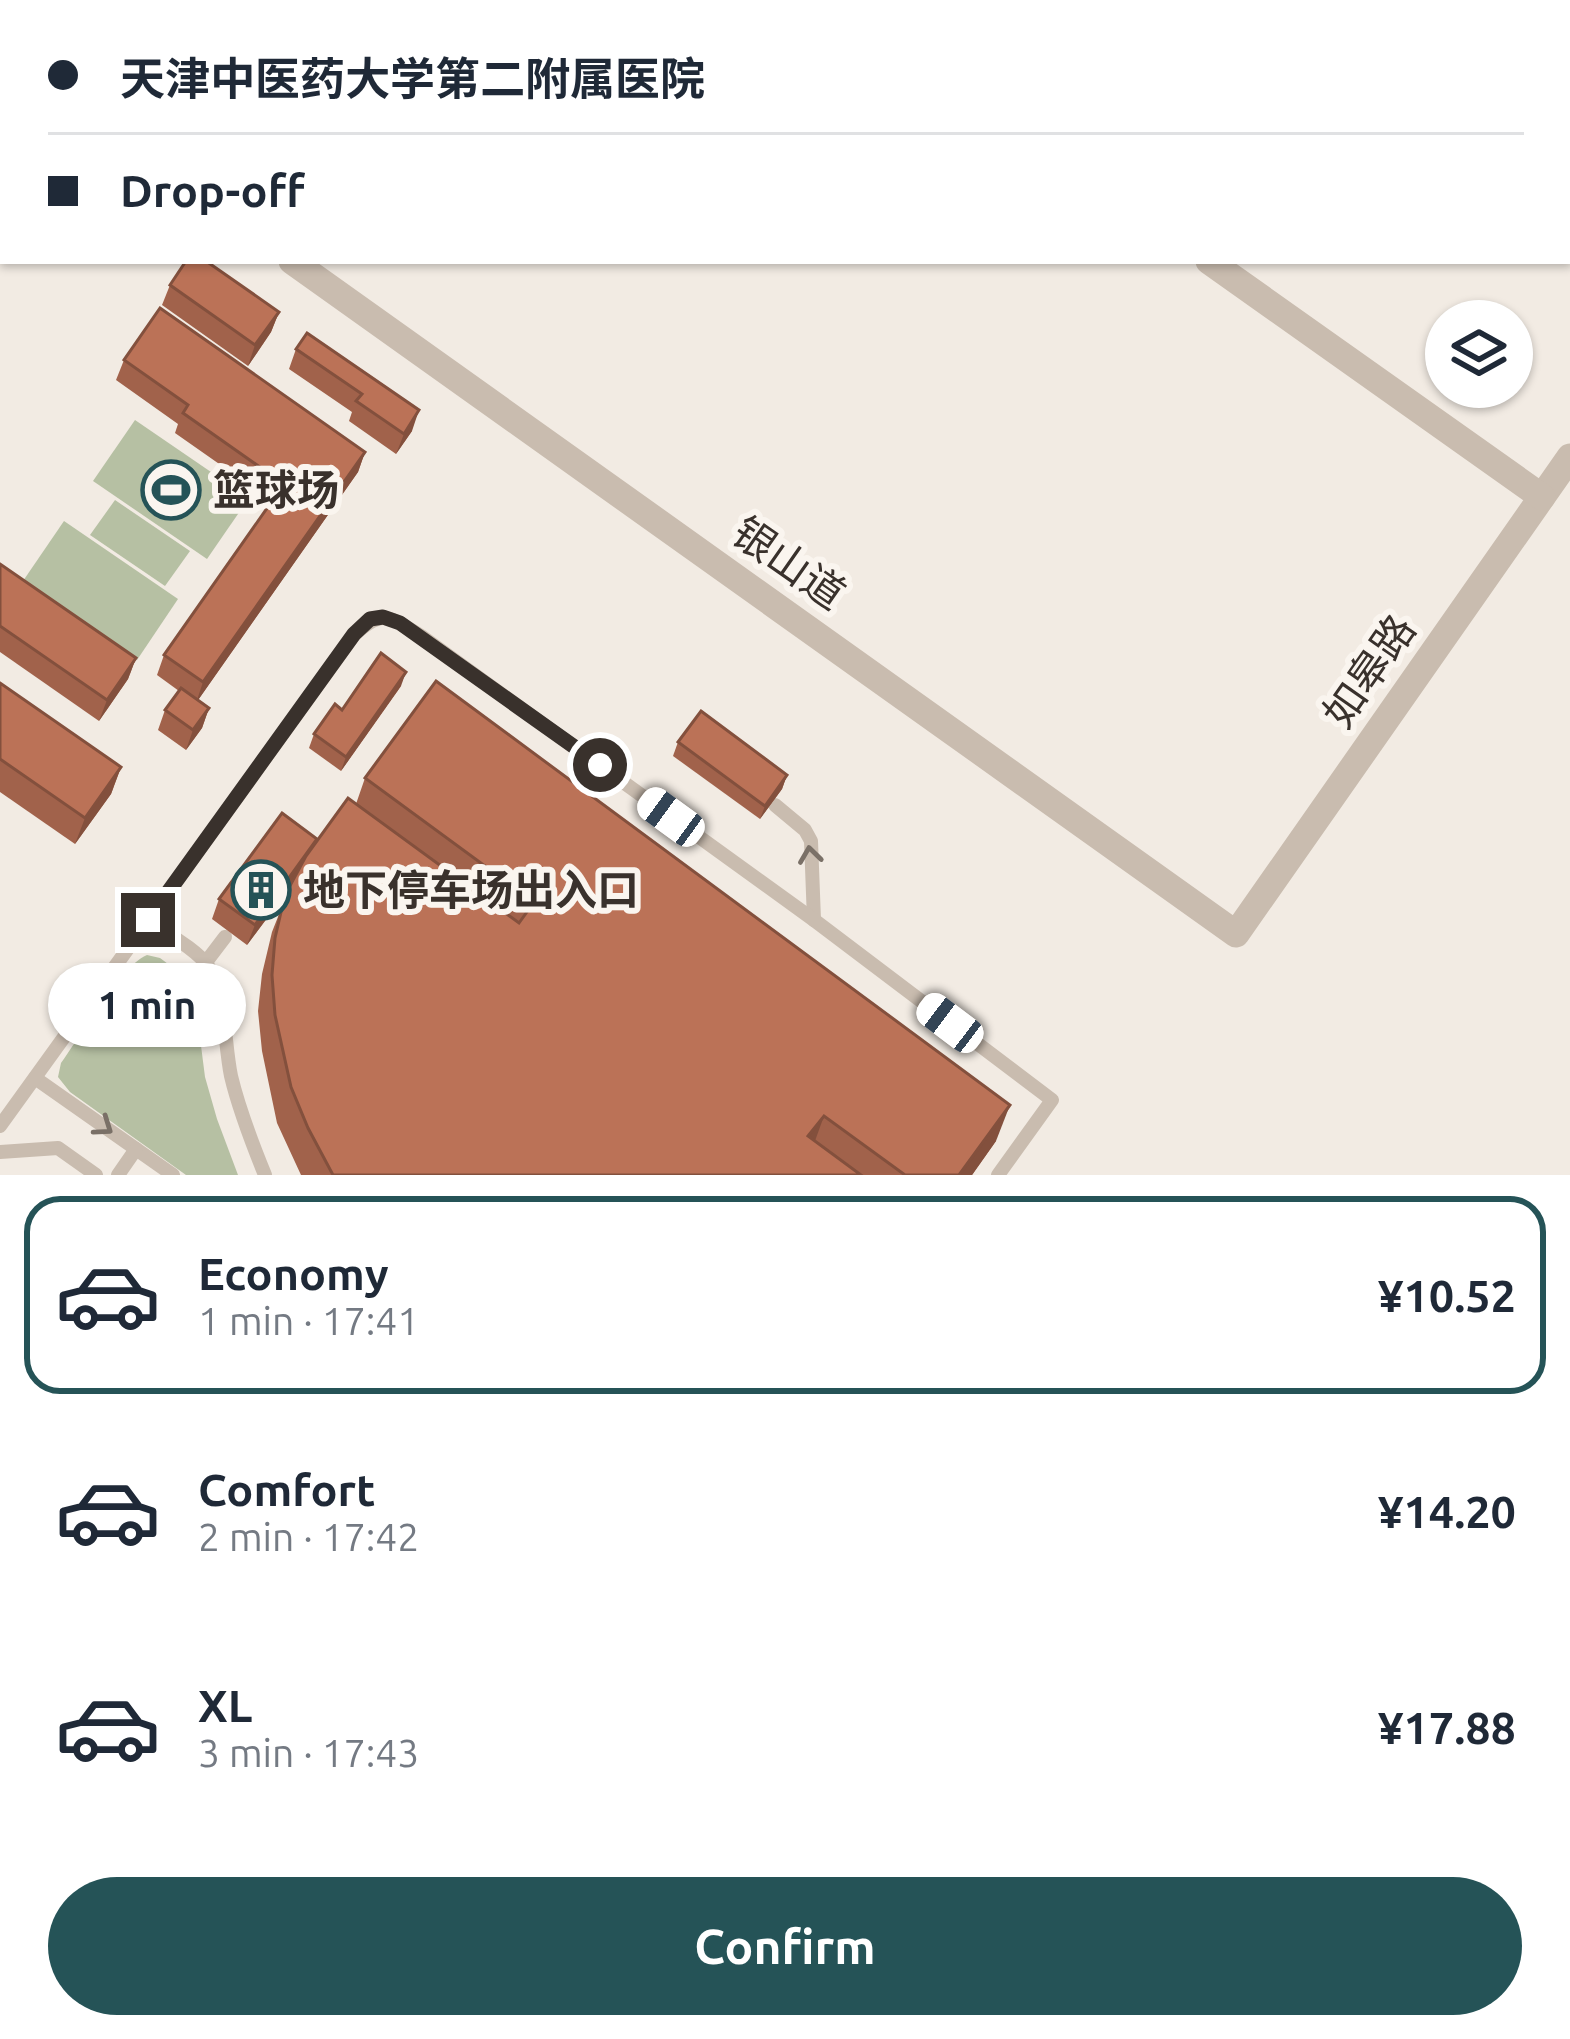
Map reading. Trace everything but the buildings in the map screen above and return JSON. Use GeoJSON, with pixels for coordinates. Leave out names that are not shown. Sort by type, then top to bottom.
{"type":"FeatureCollection","features":[{"type":"Feature","properties":{"kind":"street","name":"银山道"},"geometry":{"type":"LineString","coordinates":[[296,264],[1236,934]]}},
{"type":"Feature","properties":{"kind":"street"},"geometry":{"type":"LineString","coordinates":[[1213,264],[1542,497]]}},
{"type":"Feature","properties":{"kind":"street","name":"如皋路"},"geometry":{"type":"LineString","coordinates":[[1236,934],[1570,458]]}},
{"type":"Feature","properties":{"kind":"lane"},"geometry":{"type":"LineString","coordinates":[[0,1126],[354,634],[370,619],[383,617],[421,636],[814,920],[1052,1100],[998,1175]]}},
{"type":"Feature","properties":{"kind":"lane"},"geometry":{"type":"LineString","coordinates":[[775,805],[811,841],[814,920]]}},
{"type":"Feature","properties":{"kind":"lane"},"geometry":{"type":"LineString","coordinates":[[148,920],[206,962],[220,988],[231,1076],[265,1175]]}},
{"type":"Feature","properties":{"kind":"lane"},"geometry":{"type":"LineString","coordinates":[[206,962],[225,937]]}},
{"type":"Feature","properties":{"kind":"lane"},"geometry":{"type":"LineString","coordinates":[[35,1078],[173,1175]]}},
{"type":"Feature","properties":{"kind":"lane"},"geometry":{"type":"LineString","coordinates":[[0,1152],[58,1148],[95,1175]]}},
{"type":"Feature","properties":{"kind":"lane"},"geometry":{"type":"LineString","coordinates":[[118,1175],[136,1150]]}},
{"type":"Feature","properties":{"kind":"green space","name":"篮球场"},"geometry":{"type":"Polygon","coordinates":[[[135,420],[249,498],[207,559],[93,481],[135,420]]]}},
{"type":"Feature","properties":{"kind":"green space"},"geometry":{"type":"Polygon","coordinates":[[[115,500],[190,551],[165,586],[90,535],[115,500]]]}},
{"type":"Feature","properties":{"kind":"green space","name":"篮球场"},"geometry":{"type":"Polygon","coordinates":[[[64,521],[178,599],[137,660],[23,581],[64,521]]]}},
{"type":"Feature","properties":{"kind":"green space"},"geometry":{"type":"Polygon","coordinates":[[[147,955],[160,958],[187,978],[198,997],[205,1077],[238,1175],[186,1175],[70,1092],[58,1077],[61,1063],[101,1003],[147,955]]]}},
{"type":"Feature","properties":{"kind":"place","name":"篮球场"},"geometry":{"type":"Point","coordinates":[171,490]}},
{"type":"Feature","properties":{"kind":"place","name":"地下停车场出入口"},"geometry":{"type":"Point","coordinates":[261,890]}},
{"type":"Feature","properties":{"kind":"route"},"geometry":{"type":"LineString","coordinates":[[148,920],[354,634],[370,619],[383,617],[421,636],[600,765]]}}]}
